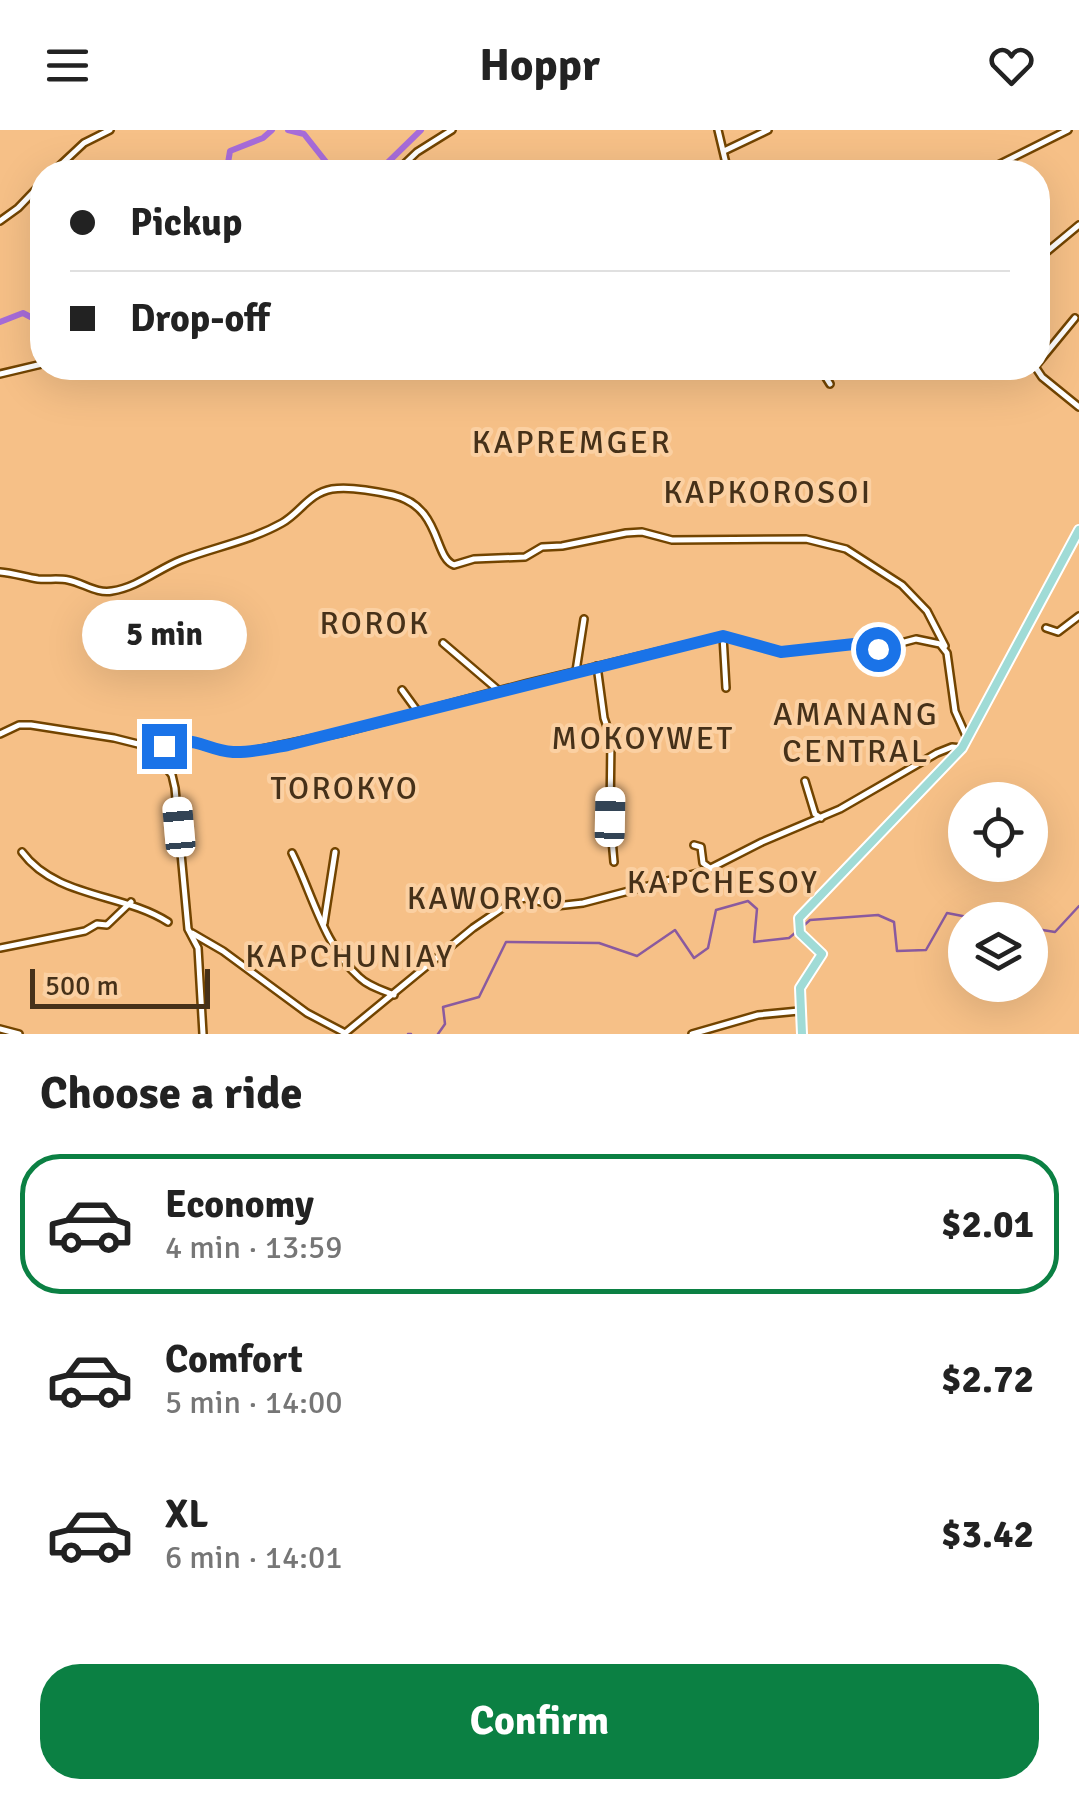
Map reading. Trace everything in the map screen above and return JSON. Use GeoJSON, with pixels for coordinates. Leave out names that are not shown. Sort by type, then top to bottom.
{"type":"FeatureCollection","features":[{"type":"Feature","properties":{"kind":"main road"},"geometry":{"type":"LineString","coordinates":[[802,1034],[802,982],[822,956],[800,933],[799,918],[962,748],[1079,530]]}},
{"type":"Feature","properties":{"kind":"street"},"geometry":{"type":"LineString","coordinates":[[66,160],[88,140],[110,130]]}},
{"type":"Feature","properties":{"kind":"street"},"geometry":{"type":"LineString","coordinates":[[409,160],[452,130]]}},
{"type":"Feature","properties":{"kind":"street"},"geometry":{"type":"LineString","coordinates":[[718,130],[726,160]]}},
{"type":"Feature","properties":{"kind":"street"},"geometry":{"type":"LineString","coordinates":[[724,151],[768,130]]}},
{"type":"Feature","properties":{"kind":"street"},"geometry":{"type":"LineString","coordinates":[[1008,160],[1068,130]]}},
{"type":"Feature","properties":{"kind":"street"},"geometry":{"type":"LineString","coordinates":[[0,221],[30,195]]}},
{"type":"Feature","properties":{"kind":"street"},"geometry":{"type":"LineString","coordinates":[[1050,249],[1079,225]]}},
{"type":"Feature","properties":{"kind":"street"},"geometry":{"type":"LineString","coordinates":[[1050,350],[1075,318]]}},
{"type":"Feature","properties":{"kind":"street"},"geometry":{"type":"LineString","coordinates":[[0,374],[30,367]]}},
{"type":"Feature","properties":{"kind":"street"},"geometry":{"type":"LineString","coordinates":[[828,380],[830,384]]}},
{"type":"Feature","properties":{"kind":"street"},"geometry":{"type":"LineString","coordinates":[[1046,380],[1079,406]]}},
{"type":"Feature","properties":{"kind":"street"},"geometry":{"type":"LineString","coordinates":[[0,572],[72,581],[112,592],[183,559],[240,542],[282,523],[305,501],[325,491],[346,489],[411,502],[426,515],[445,559],[454,565],[474,559],[525,557],[542,546],[562,546],[633,532],[672,540],[796,538],[842,547],[911,592],[929,614],[946,648],[955,710],[967,738]]}},
{"type":"Feature","properties":{"kind":"street"},"geometry":{"type":"LineString","coordinates":[[1046,628],[1058,632],[1079,616]]}},
{"type":"Feature","properties":{"kind":"street"},"geometry":{"type":"LineString","coordinates":[[576,671],[584,619]]}},
{"type":"Feature","properties":{"kind":"street"},"geometry":{"type":"LineString","coordinates":[[0,734],[31,725],[150,747],[160,748],[182,739],[223,751],[252,752],[723,636],[781,652],[854,644],[878,649],[924,639],[946,648]]}},
{"type":"Feature","properties":{"kind":"street"},"geometry":{"type":"LineString","coordinates":[[723,636],[726,688]]}},
{"type":"Feature","properties":{"kind":"street"},"geometry":{"type":"LineString","coordinates":[[444,643],[500,691]]}},
{"type":"Feature","properties":{"kind":"street"},"geometry":{"type":"LineString","coordinates":[[597,666],[603,714],[611,738],[614,862]]}},
{"type":"Feature","properties":{"kind":"street"},"geometry":{"type":"LineString","coordinates":[[402,690],[418,712]]}},
{"type":"Feature","properties":{"kind":"street"},"geometry":{"type":"LineString","coordinates":[[150,747],[174,780],[189,932],[198,948],[203,1034]]}},
{"type":"Feature","properties":{"kind":"street"},"geometry":{"type":"LineString","coordinates":[[189,932],[224,951],[307,1014],[344,1034],[473,928],[514,900],[526,898],[556,906],[582,903],[711,868],[821,818],[917,763],[952,747],[962,748]]}},
{"type":"Feature","properties":{"kind":"street"},"geometry":{"type":"LineString","coordinates":[[805,781],[815,814],[821,818]]}},
{"type":"Feature","properties":{"kind":"street"},"geometry":{"type":"LineString","coordinates":[[694,845],[701,847],[704,863],[711,868]]}},
{"type":"Feature","properties":{"kind":"street"},"geometry":{"type":"LineString","coordinates":[[22,852],[35,870],[99,897],[129,903],[168,922]]}},
{"type":"Feature","properties":{"kind":"street"},"geometry":{"type":"LineString","coordinates":[[324,926],[335,852]]}},
{"type":"Feature","properties":{"kind":"street"},"geometry":{"type":"LineString","coordinates":[[292,853],[324,926],[359,978],[394,995]]}},
{"type":"Feature","properties":{"kind":"street"},"geometry":{"type":"LineString","coordinates":[[0,948],[107,925],[129,903]]}},
{"type":"Feature","properties":{"kind":"street"},"geometry":{"type":"LineString","coordinates":[[692,1034],[758,1015],[799,1010]]}},
{"type":"Feature","properties":{"kind":"street"},"geometry":{"type":"LineString","coordinates":[[0,1029],[19,1034]]}},
{"type":"Feature","properties":{"kind":"waterway"},"geometry":{"type":"LineString","coordinates":[[228,160],[230,151],[263,138],[272,130]]}},
{"type":"Feature","properties":{"kind":"waterway"},"geometry":{"type":"LineString","coordinates":[[288,130],[304,134],[325,160]]}},
{"type":"Feature","properties":{"kind":"waterway"},"geometry":{"type":"LineString","coordinates":[[390,160],[421,130]]}},
{"type":"Feature","properties":{"kind":"waterway"},"geometry":{"type":"LineString","coordinates":[[0,322],[23,313],[30,317]]}},
{"type":"Feature","properties":{"kind":"waterway"},"geometry":{"type":"LineString","coordinates":[[438,1034],[445,1024],[443,1007],[479,997],[506,942],[599,943],[637,956],[675,930],[694,958],[708,948],[716,910],[748,901],[757,909],[754,942],[789,938],[795,933]]}},
{"type":"Feature","properties":{"kind":"waterway"},"geometry":{"type":"LineString","coordinates":[[1048,931],[1055,932],[1079,906]]}},
{"type":"Feature","properties":{"kind":"waterway"},"geometry":{"type":"LineString","coordinates":[[801,928],[810,920],[878,915],[894,922],[897,951],[926,950],[948,913]]}},
{"type":"Feature","properties":{"kind":"district","name":"KAPREMGER"},"geometry":{"type":"Point","coordinates":[572,442]}},
{"type":"Feature","properties":{"kind":"district","name":"KAPKOROSOI"},"geometry":{"type":"Point","coordinates":[768,492]}},
{"type":"Feature","properties":{"kind":"district","name":"ROROK"},"geometry":{"type":"Point","coordinates":[375,623]}},
{"type":"Feature","properties":{"kind":"district","name":"AMANANG CENTRAL"},"geometry":{"type":"Point","coordinates":[856,732]}},
{"type":"Feature","properties":{"kind":"district","name":"MOKOYWET"},"geometry":{"type":"Point","coordinates":[643,738]}},
{"type":"Feature","properties":{"kind":"district","name":"TOROKYO"},"geometry":{"type":"Point","coordinates":[345,788]}},
{"type":"Feature","properties":{"kind":"district","name":"KAPCHESOY"},"geometry":{"type":"Point","coordinates":[723,882]}},
{"type":"Feature","properties":{"kind":"district","name":"KAWORYO"},"geometry":{"type":"Point","coordinates":[486,898]}},
{"type":"Feature","properties":{"kind":"district","name":"KAPCHUNIAY"},"geometry":{"type":"Point","coordinates":[350,956]}},
{"type":"Feature","properties":{"kind":"route"},"geometry":{"type":"LineString","coordinates":[[164,746],[182,739],[240,752],[288,745],[723,636],[781,652],[854,644],[878,649]]}}]}
